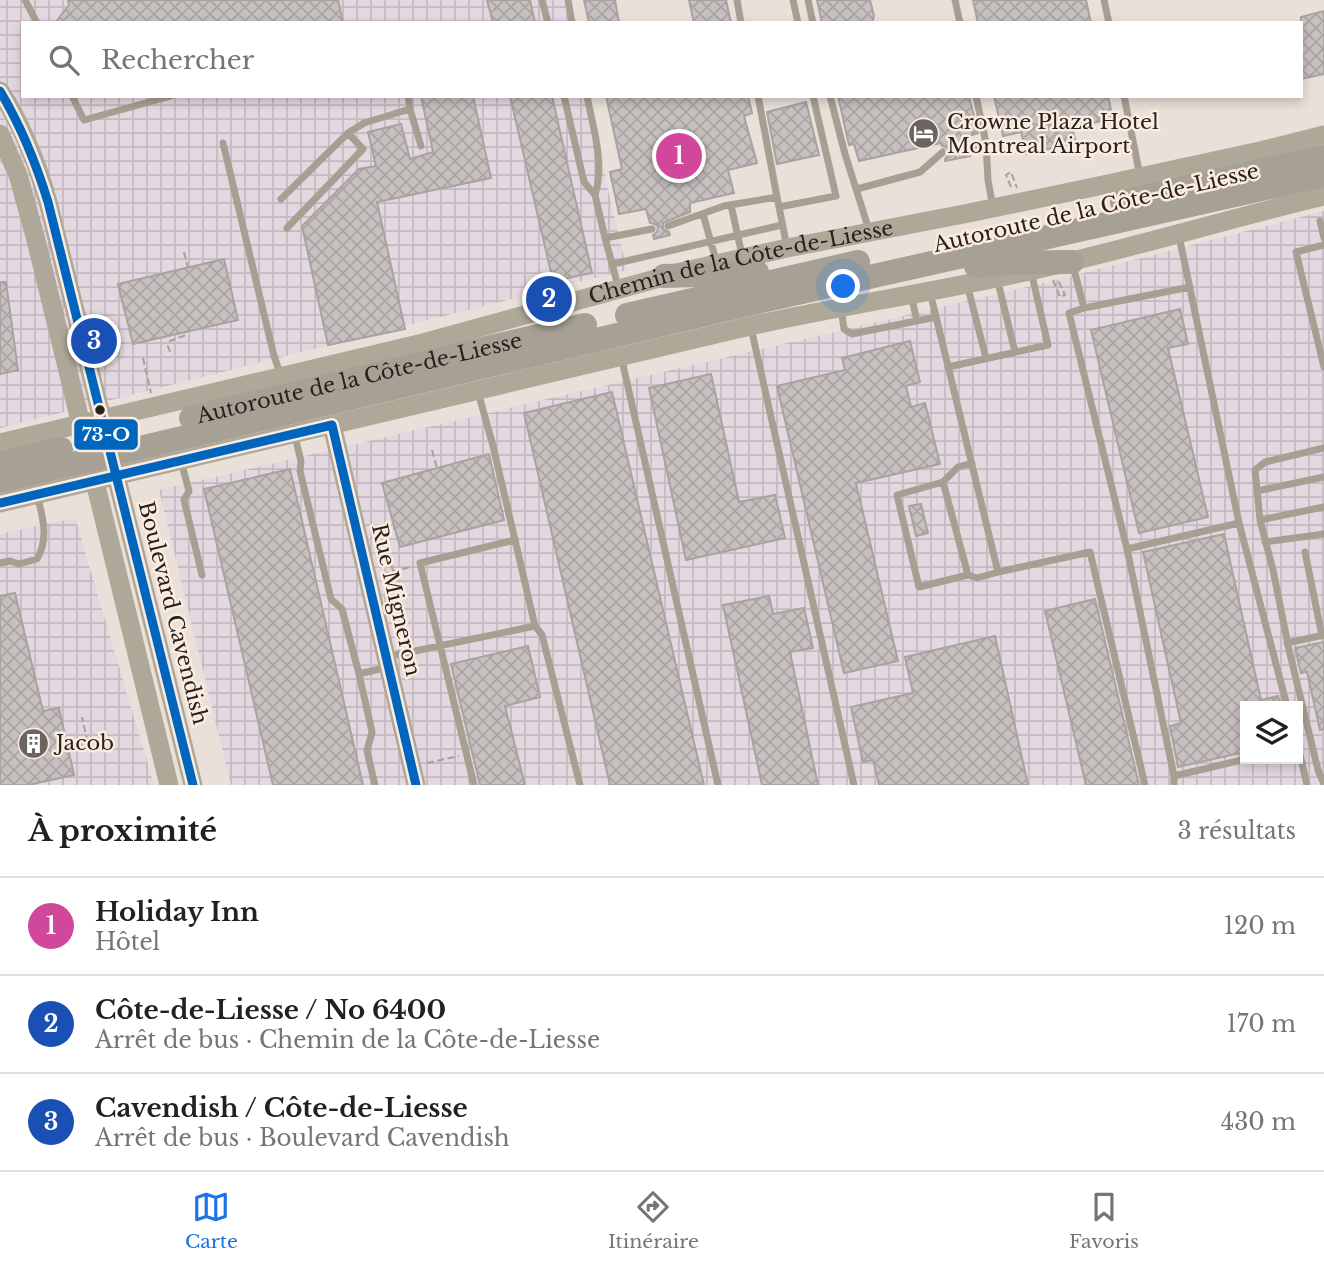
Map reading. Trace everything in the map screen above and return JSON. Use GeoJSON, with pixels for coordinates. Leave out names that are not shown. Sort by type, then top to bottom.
{"type":"FeatureCollection","features":[{"type":"Feature","properties":{"kind":"highway","name":"Autoroute de la Côte-de-Liesse"},"geometry":{"type":"LineString","coordinates":[[135,441],[1324,157]]}},
{"type":"Feature","properties":{"kind":"highway","name":"Autoroute de la Côte-de-Liesse"},"geometry":{"type":"LineString","coordinates":[[863,269],[1324,175]]}},
{"type":"Feature","properties":{"kind":"highway"},"geometry":{"type":"LineString","coordinates":[[664,276],[1005,262],[1072,262]]}},
{"type":"Feature","properties":{"kind":"highway","name":"Chemin de la Côte-de-Liesse"},"geometry":{"type":"LineString","coordinates":[[0,481],[62,458],[135,441]]}},
{"type":"Feature","properties":{"kind":"highway","name":"Chemin de la Côte-de-Liesse"},"geometry":{"type":"LineString","coordinates":[[0,464],[62,458]]}},
{"type":"Feature","properties":{"kind":"main road","name":"Boulevard Cavendish"},"geometry":{"type":"LineString","coordinates":[[0,91],[22,132],[42,179],[193,785]]}},
{"type":"Feature","properties":{"kind":"main road","name":"Boulevard Cavendish"},"geometry":{"type":"LineString","coordinates":[[0,134],[18,175],[35,236],[169,785]]}},
{"type":"Feature","properties":{"kind":"main road","name":"Chemin de la Côte-de-Liesse"},"geometry":{"type":"LineString","coordinates":[[0,443],[62,458],[135,441],[281,377],[457,335],[664,276],[787,248],[1260,152],[1324,135]]}},
{"type":"Feature","properties":{"kind":"main road","name":"Chemin de la Côte-de-Liesse"},"geometry":{"type":"LineString","coordinates":[[135,441],[181,460],[750,326],[1072,262],[1324,196]]}},
{"type":"Feature","properties":{"kind":"main road","name":"Rue Migneron"},"geometry":{"type":"LineString","coordinates":[[332,425],[416,785]]}},
{"type":"Feature","properties":{"kind":"main road","name":"Chemin de la Côte-de-Liesse"},"geometry":{"type":"LineString","coordinates":[[0,503],[36,494],[62,458]]}},
{"type":"Feature","properties":{"kind":"lane"},"geometry":{"type":"LineString","coordinates":[[26,0],[36,21]]}},
{"type":"Feature","properties":{"kind":"lane"},"geometry":{"type":"LineString","coordinates":[[542,0],[547,21]]}},
{"type":"Feature","properties":{"kind":"lane"},"geometry":{"type":"LineString","coordinates":[[568,0],[572,21]]}},
{"type":"Feature","properties":{"kind":"lane"},"geometry":{"type":"LineString","coordinates":[[737,0],[741,21]]}},
{"type":"Feature","properties":{"kind":"lane"},"geometry":{"type":"LineString","coordinates":[[793,0],[798,21]]}},
{"type":"Feature","properties":{"kind":"lane"},"geometry":{"type":"LineString","coordinates":[[808,0],[813,21]]}},
{"type":"Feature","properties":{"kind":"lane"},"geometry":{"type":"LineString","coordinates":[[955,0],[960,21]]}},
{"type":"Feature","properties":{"kind":"lane"},"geometry":{"type":"LineString","coordinates":[[1104,0],[1109,21]]}},
{"type":"Feature","properties":{"kind":"lane"},"geometry":{"type":"LineString","coordinates":[[73,98],[84,120],[164,98]]}},
{"type":"Feature","properties":{"kind":"lane"},"geometry":{"type":"LineString","coordinates":[[408,98],[421,146]]}},
{"type":"Feature","properties":{"kind":"lane"},"geometry":{"type":"LineString","coordinates":[[564,98],[584,182],[595,195],[619,290]]}},
{"type":"Feature","properties":{"kind":"lane"},"geometry":{"type":"LineString","coordinates":[[587,98],[598,151],[599,183],[595,195]]}},
{"type":"Feature","properties":{"kind":"lane"},"geometry":{"type":"LineString","coordinates":[[758,98],[787,248]]}},
{"type":"Feature","properties":{"kind":"lane"},"geometry":{"type":"LineString","coordinates":[[779,207],[836,196],[813,98]]}},
{"type":"Feature","properties":{"kind":"lane"},"geometry":{"type":"LineString","coordinates":[[831,98],[869,232]]}},
{"type":"Feature","properties":{"kind":"lane"},"geometry":{"type":"LineString","coordinates":[[976,98],[986,143],[993,208]]}},
{"type":"Feature","properties":{"kind":"lane"},"geometry":{"type":"LineString","coordinates":[[1124,98],[1140,177]]}},
{"type":"Feature","properties":{"kind":"lane"},"geometry":{"type":"LineString","coordinates":[[281,199],[348,133],[364,122],[410,109]]}},
{"type":"Feature","properties":{"kind":"lane"},"geometry":{"type":"LineString","coordinates":[[287,228],[363,149],[348,133]]}},
{"type":"Feature","properties":{"kind":"lane"},"geometry":{"type":"LineString","coordinates":[[223,143],[281,377]]}},
{"type":"Feature","properties":{"kind":"lane"},"geometry":{"type":"LineString","coordinates":[[968,147],[986,143]]}},
{"type":"Feature","properties":{"kind":"lane"},"geometry":{"type":"LineString","coordinates":[[857,189],[920,172],[943,152]]}},
{"type":"Feature","properties":{"kind":"lane"},"geometry":{"type":"LineString","coordinates":[[668,226],[731,205],[777,197]]}},
{"type":"Feature","properties":{"kind":"lane"},"geometry":{"type":"LineString","coordinates":[[731,205],[743,258]]}},
{"type":"Feature","properties":{"kind":"lane"},"geometry":{"type":"LineString","coordinates":[[703,214],[717,264]]}},
{"type":"Feature","properties":{"kind":"lane"},"geometry":{"type":"LineString","coordinates":[[1320,221],[1324,238]]}},
{"type":"Feature","properties":{"kind":"lane"},"geometry":{"type":"LineString","coordinates":[[613,264],[782,225]]}},
{"type":"Feature","properties":{"kind":"lane"},"geometry":{"type":"LineString","coordinates":[[605,238],[652,229]]}},
{"type":"Feature","properties":{"kind":"lane"},"geometry":{"type":"LineString","coordinates":[[1178,233],[1239,523],[1286,701]]}},
{"type":"Feature","properties":{"kind":"lane"},"geometry":{"type":"LineString","coordinates":[[1324,245],[1296,252],[1324,367]]}},
{"type":"Feature","properties":{"kind":"lane"},"geometry":{"type":"LineString","coordinates":[[1072,262],[1084,308]]}},
{"type":"Feature","properties":{"kind":"lane"},"geometry":{"type":"LineString","coordinates":[[948,367],[1048,345],[1031,271]]}},
{"type":"Feature","properties":{"kind":"lane"},"geometry":{"type":"LineString","coordinates":[[997,278],[1015,352]]}},
{"type":"Feature","properties":{"kind":"lane"},"geometry":{"type":"LineString","coordinates":[[967,284],[986,358]]}},
{"type":"Feature","properties":{"kind":"lane"},"geometry":{"type":"LineString","coordinates":[[1174,785],[1127,549],[1069,313],[1190,286]]}},
{"type":"Feature","properties":{"kind":"lane"},"geometry":{"type":"LineString","coordinates":[[920,293],[936,317],[998,572]]}},
{"type":"Feature","properties":{"kind":"lane"},"geometry":{"type":"LineString","coordinates":[[917,321],[920,293]]}},
{"type":"Feature","properties":{"kind":"lane"},"geometry":{"type":"LineString","coordinates":[[840,307],[844,329],[852,334],[936,317]]}},
{"type":"Feature","properties":{"kind":"lane"},"geometry":{"type":"LineString","coordinates":[[750,326],[854,785]]}},
{"type":"Feature","properties":{"kind":"lane"},"geometry":{"type":"LineString","coordinates":[[621,356],[718,785]]}},
{"type":"Feature","properties":{"kind":"lane"},"geometry":{"type":"LineString","coordinates":[[477,390],[536,626],[542,635],[580,785]]}},
{"type":"Feature","properties":{"kind":"lane"},"geometry":{"type":"LineString","coordinates":[[295,433],[301,461],[300,471],[331,599],[342,609],[373,732],[367,751],[375,785]]}},
{"type":"Feature","properties":{"kind":"lane"},"geometry":{"type":"LineString","coordinates":[[1324,448],[1265,462],[1255,470],[1260,520],[1287,643],[1318,770],[1324,784]]}},
{"type":"Feature","properties":{"kind":"lane"},"geometry":{"type":"LineString","coordinates":[[181,460],[189,491],[184,500],[202,575]]}},
{"type":"Feature","properties":{"kind":"lane"},"geometry":{"type":"LineString","coordinates":[[972,463],[958,467],[943,482],[897,495],[919,587],[968,575],[977,578],[1090,552],[1145,785]]}},
{"type":"Feature","properties":{"kind":"lane"},"geometry":{"type":"LineString","coordinates":[[1257,491],[1324,477]]}},
{"type":"Feature","properties":{"kind":"lane"},"geometry":{"type":"LineString","coordinates":[[943,482],[968,575]]}},
{"type":"Feature","properties":{"kind":"lane"},"geometry":{"type":"LineString","coordinates":[[0,563],[10,561],[19,564],[37,559],[42,552],[45,538],[36,494]]}},
{"type":"Feature","properties":{"kind":"lane"},"geometry":{"type":"LineString","coordinates":[[1260,520],[1324,508]]}},
{"type":"Feature","properties":{"kind":"lane"},"geometry":{"type":"LineString","coordinates":[[1127,549],[1239,523]]}},
{"type":"Feature","properties":{"kind":"lane"},"geometry":{"type":"LineString","coordinates":[[1265,542],[1324,534]]}},
{"type":"Feature","properties":{"kind":"lane"},"geometry":{"type":"LineString","coordinates":[[474,785],[420,563],[515,540]]}},
{"type":"Feature","properties":{"kind":"lane"},"geometry":{"type":"LineString","coordinates":[[1287,643],[1323,636],[1305,552]]}},
{"type":"Feature","properties":{"kind":"lane"},"geometry":{"type":"LineString","coordinates":[[359,674],[388,662],[441,647],[536,626]]}},
{"type":"Feature","properties":{"kind":"lane"},"geometry":{"type":"LineString","coordinates":[[1174,776],[1240,760]]}},
{"type":"Feature","properties":{"kind":"lane"},"geometry":{"type":"LineString","coordinates":[[1302,764],[1307,785]]}},
{"type":"Feature","properties":{"kind":"path"},"geometry":{"type":"LineString","coordinates":[[1010,184],[1006,175],[1011,173],[1016,186]]}},
{"type":"Feature","properties":{"kind":"path"},"geometry":{"type":"LineString","coordinates":[[184,252],[188,268]]}},
{"type":"Feature","properties":{"kind":"path"},"geometry":{"type":"LineString","coordinates":[[1056,288],[1060,297],[1065,295],[1059,284]]}},
{"type":"Feature","properties":{"kind":"path"},"geometry":{"type":"LineString","coordinates":[[170,352],[170,341],[186,335],[185,332]]}},
{"type":"Feature","properties":{"kind":"path"},"geometry":{"type":"LineString","coordinates":[[143,358],[152,397]]}},
{"type":"Feature","properties":{"kind":"path"},"geometry":{"type":"LineString","coordinates":[[432,450],[437,468]]}},
{"type":"Feature","properties":{"kind":"path"},"geometry":{"type":"LineString","coordinates":[[393,571],[383,530],[395,528]]}},
{"type":"Feature","properties":{"kind":"path"},"geometry":{"type":"LineString","coordinates":[[380,575],[407,568]]}},
{"type":"Feature","properties":{"kind":"path"},"geometry":{"type":"LineString","coordinates":[[77,748],[87,740],[82,717]]}},
{"type":"Feature","properties":{"kind":"path"},"geometry":{"type":"LineString","coordinates":[[425,764],[450,758]]}},
{"type":"Feature","properties":{"kind":"shaded area"},"geometry":{"type":"Polygon","coordinates":[[[0,0],[564,0],[569,21],[21,21],[21,98],[586,98],[627,270],[0,428],[0,0]]]}},
{"type":"Feature","properties":{"kind":"shaded area"},"geometry":{"type":"Polygon","coordinates":[[[1324,211],[1324,785],[231,785],[159,490],[1048,282],[1324,211]]]}},
{"type":"Feature","properties":{"kind":"shaded area"},"geometry":{"type":"Polygon","coordinates":[[[75,518],[154,785],[0,785],[0,534],[75,518]]]}},
{"type":"Feature","properties":{"kind":"building"},"geometry":{"type":"Polygon","coordinates":[[[68,0],[338,0],[343,21],[57,21],[69,5],[68,0]]]}},
{"type":"Feature","properties":{"kind":"building"},"geometry":{"type":"Polygon","coordinates":[[[487,0],[530,0],[535,21],[492,21],[487,0]]]}},
{"type":"Feature","properties":{"kind":"building"},"geometry":{"type":"Polygon","coordinates":[[[584,0],[615,0],[619,21],[589,21],[584,0]]]}},
{"type":"Feature","properties":{"kind":"building"},"geometry":{"type":"Polygon","coordinates":[[[689,0],[726,0],[731,21],[694,21],[689,0]]]}},
{"type":"Feature","properties":{"kind":"building"},"geometry":{"type":"Polygon","coordinates":[[[817,0],[870,0],[873,21],[822,21],[817,0]]]}},
{"type":"Feature","properties":{"kind":"building"},"geometry":{"type":"Polygon","coordinates":[[[973,0],[1086,0],[1091,21],[978,21],[973,0]]]}},
{"type":"Feature","properties":{"kind":"building"},"geometry":{"type":"Polygon","coordinates":[[[1324,11],[1324,74],[1303,79],[1303,21],[1301,17],[1324,11]]]}},
{"type":"Feature","properties":{"kind":"building"},"geometry":{"type":"Polygon","coordinates":[[[421,98],[473,98],[491,178],[377,202],[405,329],[328,345],[302,226],[359,169],[376,166],[368,132],[401,124],[410,159],[433,152],[421,98]]]}},
{"type":"Feature","properties":{"kind":"building"},"geometry":{"type":"Polygon","coordinates":[[[510,98],[552,98],[592,273],[553,281],[510,98]]]}},
{"type":"Feature","properties":{"kind":"building"},"geometry":{"type":"Polygon","coordinates":[[[606,98],[748,98],[752,113],[744,116],[757,163],[728,170],[734,193],[690,203],[690,212],[663,223],[663,229],[670,235],[654,239],[653,235],[658,227],[650,223],[646,209],[619,214],[610,172],[622,169],[606,98]]]}},
{"type":"Feature","properties":{"kind":"building"},"geometry":{"type":"Polygon","coordinates":[[[838,98],[969,98],[978,133],[966,137],[967,141],[962,145],[963,151],[970,156],[945,161],[949,150],[941,143],[859,161],[854,144],[849,145],[838,98]]]}},
{"type":"Feature","properties":{"kind":"building"},"geometry":{"type":"Polygon","coordinates":[[[994,98],[1108,98],[1113,119],[1072,127],[1076,143],[1026,154],[1021,132],[1003,136],[994,98]]]}},
{"type":"Feature","properties":{"kind":"building"},"geometry":{"type":"Polygon","coordinates":[[[806,102],[819,155],[777,164],[767,112],[806,102]]]}},
{"type":"Feature","properties":{"kind":"building"},"geometry":{"type":"Polygon","coordinates":[[[224,259],[238,320],[133,344],[118,284],[224,259]]]}},
{"type":"Feature","properties":{"kind":"building"},"geometry":{"type":"Polygon","coordinates":[[[0,282],[6,282],[18,370],[0,374],[0,282]]]}},
{"type":"Feature","properties":{"kind":"building"},"geometry":{"type":"Polygon","coordinates":[[[1180,309],[1188,344],[1168,348],[1208,517],[1139,533],[1091,330],[1180,309]]]}},
{"type":"Feature","properties":{"kind":"building"},"geometry":{"type":"Polygon","coordinates":[[[910,341],[920,382],[906,386],[911,407],[925,403],[940,464],[856,483],[898,661],[844,673],[777,386],[845,370],[842,358],[910,341]]]}},
{"type":"Feature","properties":{"kind":"building"},"geometry":{"type":"Polygon","coordinates":[[[711,374],[739,502],[775,495],[785,538],[686,560],[649,388],[711,374]]]}},
{"type":"Feature","properties":{"kind":"building"},"geometry":{"type":"Polygon","coordinates":[[[612,392],[704,785],[610,785],[524,413],[612,392]]]}},
{"type":"Feature","properties":{"kind":"building"},"geometry":{"type":"Polygon","coordinates":[[[489,454],[504,520],[400,547],[382,483],[489,454]]]}},
{"type":"Feature","properties":{"kind":"building"},"geometry":{"type":"Polygon","coordinates":[[[290,469],[363,785],[273,785],[204,489],[290,469]]]}},
{"type":"Feature","properties":{"kind":"building"},"geometry":{"type":"Polygon","coordinates":[[[921,504],[928,533],[916,536],[909,506],[921,504]]]}},
{"type":"Feature","properties":{"kind":"building"},"geometry":{"type":"Polygon","coordinates":[[[1224,534],[1261,700],[1278,696],[1280,701],[1240,701],[1240,753],[1178,767],[1170,726],[1181,723],[1143,552],[1224,534]]]}},
{"type":"Feature","properties":{"kind":"building","name":"Jacob"},"geometry":{"type":"Polygon","coordinates":[[[15,593],[43,711],[59,708],[74,775],[28,785],[0,785],[0,596],[15,593]]]}},
{"type":"Feature","properties":{"kind":"building"},"geometry":{"type":"Polygon","coordinates":[[[769,596],[773,614],[804,608],[813,648],[790,652],[818,785],[762,785],[723,605],[769,596]]]}},
{"type":"Feature","properties":{"kind":"building"},"geometry":{"type":"Polygon","coordinates":[[[1095,599],[1139,785],[1086,785],[1045,611],[1095,599]]]}},
{"type":"Feature","properties":{"kind":"building"},"geometry":{"type":"Polygon","coordinates":[[[995,636],[1028,785],[879,785],[873,760],[863,762],[851,707],[913,693],[905,657],[995,636]]]}},
{"type":"Feature","properties":{"kind":"building"},"geometry":{"type":"Polygon","coordinates":[[[1324,642],[1324,729],[1320,730],[1307,672],[1301,673],[1295,648],[1324,642]]]}},
{"type":"Feature","properties":{"kind":"building"},"geometry":{"type":"Polygon","coordinates":[[[528,646],[540,697],[505,706],[525,785],[480,785],[451,664],[528,646]]]}},
{"type":"Feature","properties":{"kind":"transit line","name":"73-O"},"geometry":{"type":"LineString","coordinates":[[0,91],[27,145],[48,202],[193,785]]}},
{"type":"Feature","properties":{"kind":"transit line","name":"73-O"},"geometry":{"type":"LineString","coordinates":[[0,503],[332,425],[416,785]]}},
{"type":"Feature","properties":{"kind":"place","name":"Crowne Plaza Hotel Montreal Airport"},"geometry":{"type":"Point","coordinates":[924,134]}},
{"type":"Feature","properties":{"kind":"place","name":"Holiday Inn"},"geometry":{"type":"Point","coordinates":[679,156]}},
{"type":"Feature","properties":{"kind":"place","name":"Côte-de-Liesse / No 6400"},"geometry":{"type":"Point","coordinates":[549,299]}},
{"type":"Feature","properties":{"kind":"place","name":"Cavendish / Côte-de-Liesse"},"geometry":{"type":"Point","coordinates":[94,341]}},
{"type":"Feature","properties":{"kind":"place","name":"Jacob"},"geometry":{"type":"Point","coordinates":[33,743]}}]}
